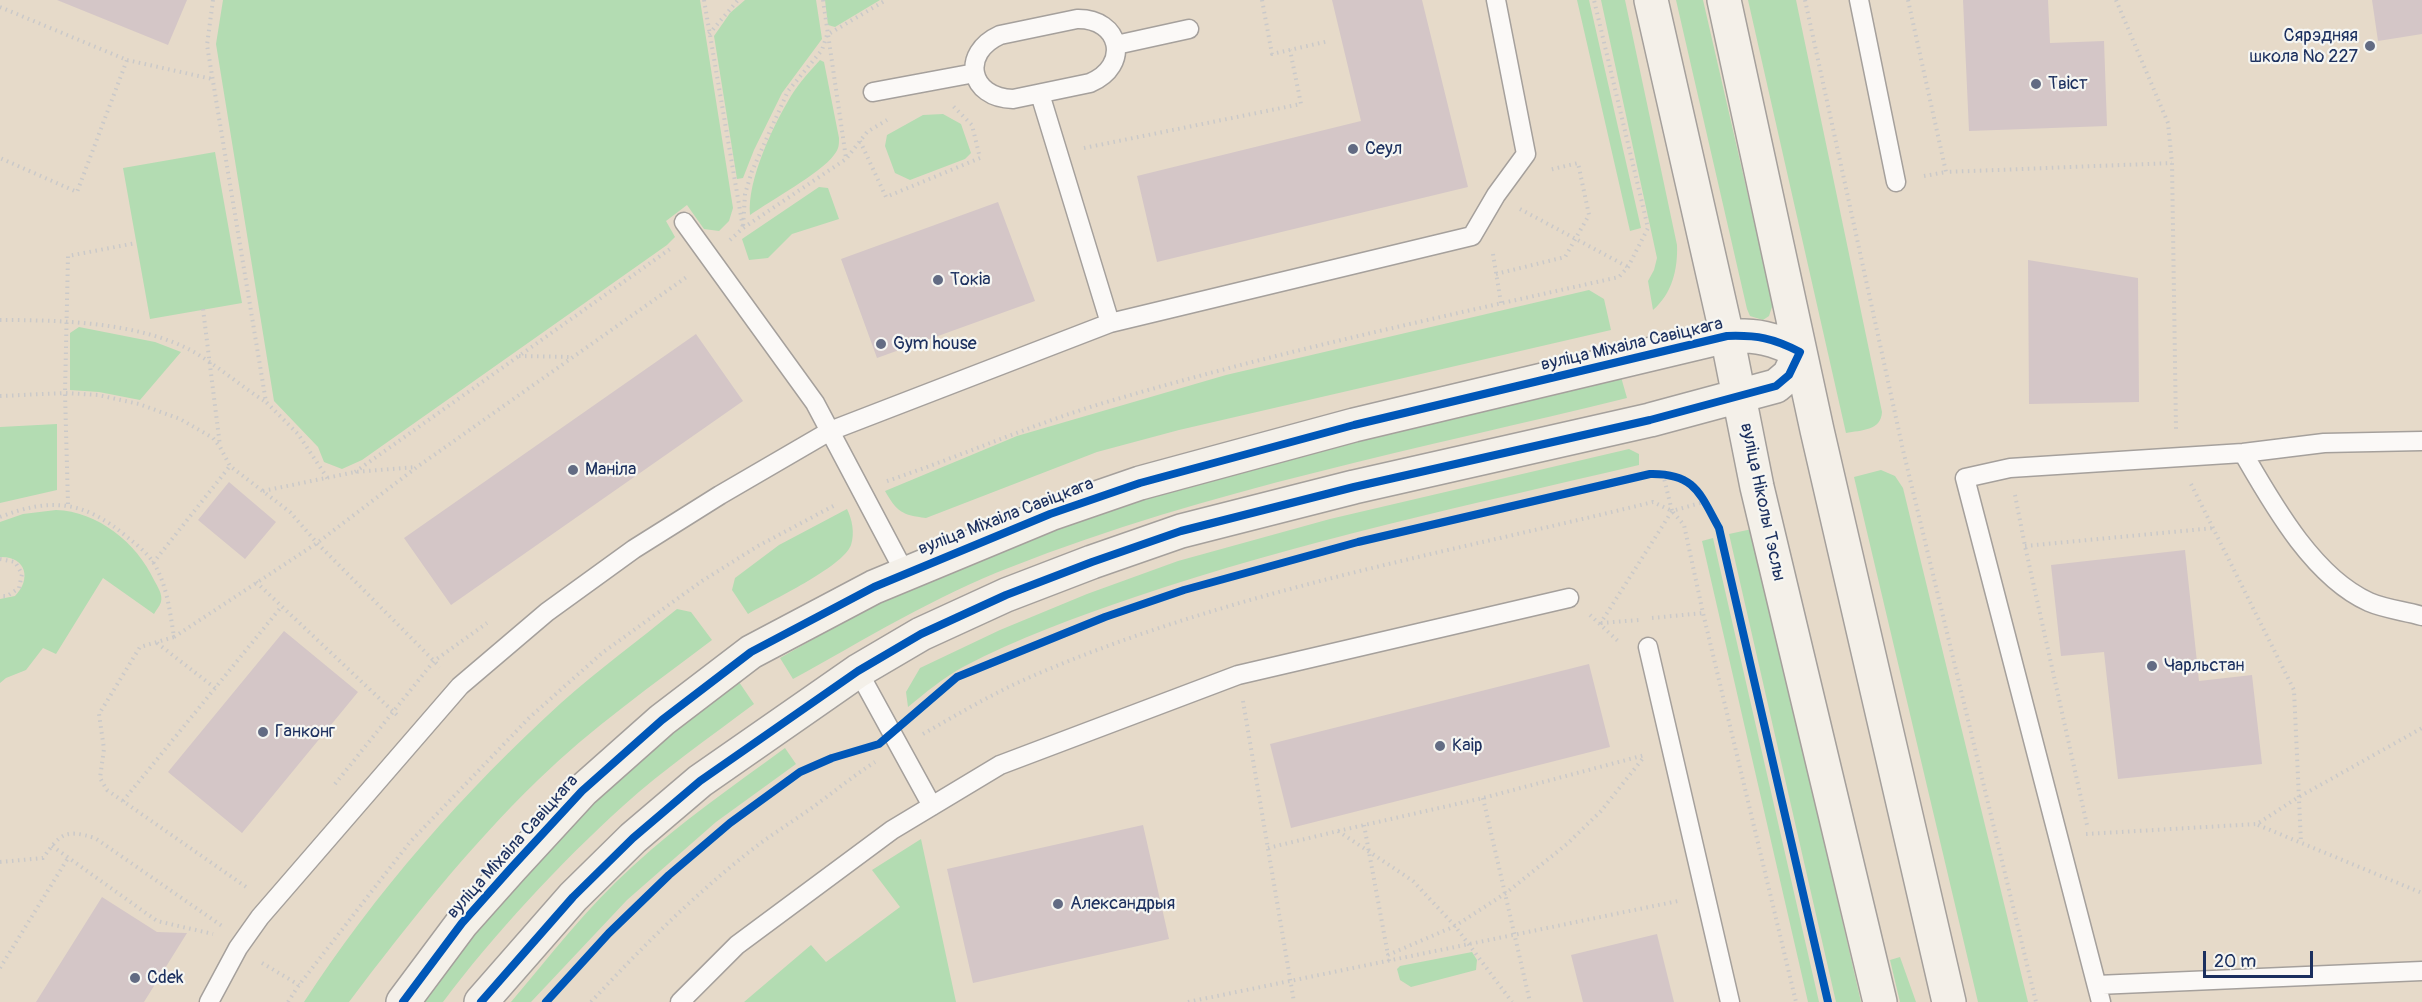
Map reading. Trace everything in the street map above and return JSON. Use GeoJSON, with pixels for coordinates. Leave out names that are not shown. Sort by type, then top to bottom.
{"type":"FeatureCollection","features":[{"type":"Feature","properties":{"kind":"street","name":"вуліца Ніколы Тэслы"},"geometry":{"type":"LineString","coordinates":[[1652,0],[1727,336],[1757,487],[1880,1002]]}},
{"type":"Feature","properties":{"kind":"street"},"geometry":{"type":"LineString","coordinates":[[1724,0],[1800,352],[1949,1002]]}},
{"type":"Feature","properties":{"kind":"street","name":"вуліца Міхаіла Савіцкага"},"geometry":{"type":"LineString","coordinates":[[403,1002],[462,923],[582,791],[662,720],[751,652],[803,623],[905,573],[1050,514],[1140,483],[1354,425],[1727,336],[1752,335],[1772,339],[1800,352]]}},
{"type":"Feature","properties":{"kind":"street"},"geometry":{"type":"LineString","coordinates":[[482,1002],[573,897],[633,838],[700,781],[858,671],[921,634],[1006,595],[1181,531],[1354,487],[1650,420],[1776,386],[1789,375],[1800,352]]}},
{"type":"Feature","properties":{"kind":"lane"},"geometry":{"type":"LineString","coordinates":[[209,1002],[238,948],[260,917],[460,686],[547,612],[634,549],[720,495],[830,431],[1110,323],[1472,236],[1496,195],[1526,154],[1496,0]]}},
{"type":"Feature","properties":{"kind":"lane"},"geometry":{"type":"LineString","coordinates":[[1859,0],[1896,182]]}},
{"type":"Feature","properties":{"kind":"lane"},"geometry":{"type":"LineString","coordinates":[[1077,19],[1090,19],[1102,24],[1111,33],[1116,45],[1111,69],[1102,78],[1090,83],[1013,99],[1000,99],[988,94],[979,85],[975,74],[974,60],[979,49],[988,40],[1000,35],[1077,19]]}},
{"type":"Feature","properties":{"kind":"lane"},"geometry":{"type":"LineString","coordinates":[[1116,45],[1189,29]]}},
{"type":"Feature","properties":{"kind":"lane"},"geometry":{"type":"LineString","coordinates":[[873,92],[975,74]]}},
{"type":"Feature","properties":{"kind":"lane"},"geometry":{"type":"LineString","coordinates":[[1040,93],[1110,323]]}},
{"type":"Feature","properties":{"kind":"lane"},"geometry":{"type":"LineString","coordinates":[[684,222],[708,260],[815,403],[905,573]]}},
{"type":"Feature","properties":{"kind":"lane"},"geometry":{"type":"LineString","coordinates":[[2422,441],[2324,443],[2243,453],[2010,468],[1965,478],[2099,994],[2422,971]]}},
{"type":"Feature","properties":{"kind":"lane"},"geometry":{"type":"LineString","coordinates":[[2243,453],[2279,515],[2332,579],[2369,602],[2422,616]]}},
{"type":"Feature","properties":{"kind":"lane"},"geometry":{"type":"LineString","coordinates":[[680,1002],[737,945],[892,830],[1000,765],[1238,675],[1569,598]]}},
{"type":"Feature","properties":{"kind":"lane"},"geometry":{"type":"LineString","coordinates":[[1648,647],[1730,1002]]}},
{"type":"Feature","properties":{"kind":"lane"},"geometry":{"type":"LineString","coordinates":[[858,671],[932,806]]}},
{"type":"Feature","properties":{"kind":"path"},"geometry":{"type":"LineString","coordinates":[[213,0],[207,45],[266,402]]}},
{"type":"Feature","properties":{"kind":"path"},"geometry":{"type":"LineString","coordinates":[[704,0],[743,228],[745,194],[752,171],[788,92],[822,50],[827,35],[886,0]]}},
{"type":"Feature","properties":{"kind":"path"},"geometry":{"type":"LineString","coordinates":[[709,34],[738,0]]}},
{"type":"Feature","properties":{"kind":"path"},"geometry":{"type":"LineString","coordinates":[[823,0],[846,159]]}},
{"type":"Feature","properties":{"kind":"path"},"geometry":{"type":"LineString","coordinates":[[1262,0],[1272,54],[1329,41]]}},
{"type":"Feature","properties":{"kind":"path"},"geometry":{"type":"LineString","coordinates":[[1594,0],[1648,228],[1628,267],[1619,277]]}},
{"type":"Feature","properties":{"kind":"path"},"geometry":{"type":"LineString","coordinates":[[1805,0],[1903,450],[2036,1002]]}},
{"type":"Feature","properties":{"kind":"path"},"geometry":{"type":"LineString","coordinates":[[1908,0],[1946,172],[2172,163]]}},
{"type":"Feature","properties":{"kind":"path"},"geometry":{"type":"LineString","coordinates":[[2116,0],[2169,123],[2172,163],[2176,456],[2294,690],[2301,843]]}},
{"type":"Feature","properties":{"kind":"path"},"geometry":{"type":"LineString","coordinates":[[0,7],[127,60],[212,79]]}},
{"type":"Feature","properties":{"kind":"path"},"geometry":{"type":"LineString","coordinates":[[1084,159],[1082,148],[1300,104],[1290,50]]}},
{"type":"Feature","properties":{"kind":"path"},"geometry":{"type":"LineString","coordinates":[[0,158],[77,192],[127,60]]}},
{"type":"Feature","properties":{"kind":"path"},"geometry":{"type":"LineString","coordinates":[[1496,274],[1565,257],[1588,215],[1578,163],[1543,172]]}},
{"type":"Feature","properties":{"kind":"path"},"geometry":{"type":"LineString","coordinates":[[1496,195],[1628,267]]}},
{"type":"Feature","properties":{"kind":"path"},"geometry":{"type":"LineString","coordinates":[[68,504],[65,320],[68,256],[136,243]]}},
{"type":"Feature","properties":{"kind":"path"},"geometry":{"type":"LineString","coordinates":[[355,472],[677,244]]}},
{"type":"Feature","properties":{"kind":"path"},"geometry":{"type":"LineString","coordinates":[[203,309],[220,447]]}},
{"type":"Feature","properties":{"kind":"path"},"geometry":{"type":"LineString","coordinates":[[0,320],[65,320],[119,328],[163,340],[193,352],[266,402],[298,434],[328,479]]}},
{"type":"Feature","properties":{"kind":"path"},"geometry":{"type":"LineString","coordinates":[[518,356],[573,357]]}},
{"type":"Feature","properties":{"kind":"path"},"geometry":{"type":"LineString","coordinates":[[0,396],[65,393],[98,395],[139,404],[180,419],[213,438],[230,466],[290,512],[317,543],[460,686]]}},
{"type":"Feature","properties":{"kind":"path"},"geometry":{"type":"LineString","coordinates":[[153,563],[230,466]]}},
{"type":"Feature","properties":{"kind":"path"},"geometry":{"type":"LineString","coordinates":[[263,490],[355,472],[417,467]]}},
{"type":"Feature","properties":{"kind":"path"},"geometry":{"type":"LineString","coordinates":[[2010,468],[2091,845]]}},
{"type":"Feature","properties":{"kind":"path"},"geometry":{"type":"LineString","coordinates":[[1659,474],[1672,477]]}},
{"type":"Feature","properties":{"kind":"path"},"geometry":{"type":"LineString","coordinates":[[1659,474],[1672,512]]}},
{"type":"Feature","properties":{"kind":"path"},"geometry":{"type":"LineString","coordinates":[[1700,494],[1709,511]]}},
{"type":"Feature","properties":{"kind":"path"},"geometry":{"type":"LineString","coordinates":[[591,1002],[633,956],[691,901],[751,850],[846,780],[984,699],[1028,678],[1178,621],[1345,574],[1653,502],[1672,512],[1684,525],[1796,1002]]}},
{"type":"Feature","properties":{"kind":"path"},"geometry":{"type":"LineString","coordinates":[[1622,644],[1600,624],[1672,512],[1704,502]]}},
{"type":"Feature","properties":{"kind":"path"},"geometry":{"type":"LineString","coordinates":[[0,517],[23,508],[48,504],[68,504],[97,515],[142,550],[153,563],[168,599],[174,637]]}},
{"type":"Feature","properties":{"kind":"path"},"geometry":{"type":"LineString","coordinates":[[2025,546],[2214,528]]}},
{"type":"Feature","properties":{"kind":"path"},"geometry":{"type":"LineString","coordinates":[[245,899],[251,891],[107,790],[100,778],[104,749],[99,714],[140,647],[174,637],[317,543]]}},
{"type":"Feature","properties":{"kind":"path"},"geometry":{"type":"LineString","coordinates":[[0,559],[15,562],[20,567],[22,582],[14,593],[0,596]]}},
{"type":"Feature","properties":{"kind":"path"},"geometry":{"type":"LineString","coordinates":[[256,582],[392,711],[418,732]]}},
{"type":"Feature","properties":{"kind":"path"},"geometry":{"type":"LineString","coordinates":[[123,801],[282,606]]}},
{"type":"Feature","properties":{"kind":"path"},"geometry":{"type":"LineString","coordinates":[[156,642],[215,688]]}},
{"type":"Feature","properties":{"kind":"path"},"geometry":{"type":"LineString","coordinates":[[1238,675],[1294,1002]]}},
{"type":"Feature","properties":{"kind":"path"},"geometry":{"type":"LineString","coordinates":[[2257,824],[2298,798],[2422,728]]}},
{"type":"Feature","properties":{"kind":"path"},"geometry":{"type":"LineString","coordinates":[[1643,743],[1646,754]]}},
{"type":"Feature","properties":{"kind":"path"},"geometry":{"type":"LineString","coordinates":[[1268,848],[1483,798],[1646,754]]}},
{"type":"Feature","properties":{"kind":"path"},"geometry":{"type":"LineString","coordinates":[[1388,955],[1455,926],[1506,893],[1576,836],[1601,811],[1646,754]]}},
{"type":"Feature","properties":{"kind":"path"},"geometry":{"type":"LineString","coordinates":[[1483,798],[1530,1002]]}},
{"type":"Feature","properties":{"kind":"path"},"geometry":{"type":"LineString","coordinates":[[2058,837],[2089,833],[2257,824],[2422,893]]}},
{"type":"Feature","properties":{"kind":"path"},"geometry":{"type":"LineString","coordinates":[[1364,825],[1389,961]]}},
{"type":"Feature","properties":{"kind":"path"},"geometry":{"type":"LineString","coordinates":[[1338,831],[1413,881],[1455,926],[1512,1002]]}},
{"type":"Feature","properties":{"kind":"path"},"geometry":{"type":"LineString","coordinates":[[0,862],[43,858],[56,839],[75,832],[95,838],[225,928]]}},
{"type":"Feature","properties":{"kind":"path"},"geometry":{"type":"LineString","coordinates":[[52,846],[157,921],[219,936],[230,922]]}},
{"type":"Feature","properties":{"kind":"path"},"geometry":{"type":"LineString","coordinates":[[0,968],[68,858]]}},
{"type":"Feature","properties":{"kind":"path"},"geometry":{"type":"LineString","coordinates":[[1188,1002],[1706,895]]}},
{"type":"Feature","properties":{"kind":"green space"},"geometry":{"type":"Polygon","coordinates":[[[223,0],[700,0],[733,208],[729,221],[719,231],[704,229],[687,205],[666,221],[675,237],[667,245],[362,460],[342,469],[324,462],[318,447],[274,401],[216,44],[223,0]]]}},
{"type":"Feature","properties":{"kind":"green space"},"geometry":{"type":"Polygon","coordinates":[[[745,0],[816,0],[822,39],[782,93],[743,178],[737,179],[714,36],[730,13],[745,0]]]}},
{"type":"Feature","properties":{"kind":"green space"},"geometry":{"type":"Polygon","coordinates":[[[825,0],[880,0],[835,27],[828,25],[825,0]]]}},
{"type":"Feature","properties":{"kind":"green space"},"geometry":{"type":"Polygon","coordinates":[[[1577,0],[1589,0],[1641,228],[1630,231],[1577,0]]]}},
{"type":"Feature","properties":{"kind":"green space"},"geometry":{"type":"Polygon","coordinates":[[[1601,0],[1625,0],[1677,245],[1672,281],[1660,304],[1653,310],[1648,281],[1657,258],[1601,0]]]}},
{"type":"Feature","properties":{"kind":"green space"},"geometry":{"type":"Polygon","coordinates":[[[1676,0],[1703,0],[1773,304],[1769,316],[1763,320],[1750,316],[1747,309],[1676,0]]]}},
{"type":"Feature","properties":{"kind":"green space"},"geometry":{"type":"Polygon","coordinates":[[[1748,0],[1796,0],[1882,412],[1878,423],[1864,430],[1846,433],[1748,0]]]}},
{"type":"Feature","properties":{"kind":"green space"},"geometry":{"type":"Polygon","coordinates":[[[820,60],[824,62],[839,138],[838,149],[818,170],[750,215],[753,186],[769,138],[794,91],[820,60]]]}},
{"type":"Feature","properties":{"kind":"green space"},"geometry":{"type":"Polygon","coordinates":[[[943,114],[961,124],[971,153],[965,159],[910,180],[895,173],[885,146],[887,135],[923,115],[943,114]]]}},
{"type":"Feature","properties":{"kind":"green space"},"geometry":{"type":"Polygon","coordinates":[[[215,152],[242,303],[150,319],[123,168],[215,152]]]}},
{"type":"Feature","properties":{"kind":"green space"},"geometry":{"type":"Polygon","coordinates":[[[819,187],[828,188],[839,219],[792,234],[768,258],[749,260],[742,239],[819,187]]]}},
{"type":"Feature","properties":{"kind":"green space"},"geometry":{"type":"Polygon","coordinates":[[[1589,290],[1604,299],[1611,330],[1179,430],[1097,452],[926,518],[901,511],[893,504],[885,491],[1017,436],[1226,375],[1589,290]]]}},
{"type":"Feature","properties":{"kind":"green space"},"geometry":{"type":"Polygon","coordinates":[[[79,327],[155,342],[181,352],[140,400],[99,392],[70,390],[70,333],[79,327]]]}},
{"type":"Feature","properties":{"kind":"green space"},"geometry":{"type":"Polygon","coordinates":[[[1621,377],[1627,398],[1316,472],[1086,539],[955,591],[793,679],[780,658],[891,595],[995,544],[1230,466],[1621,377]]]}},
{"type":"Feature","properties":{"kind":"green space"},"geometry":{"type":"Polygon","coordinates":[[[57,424],[57,490],[0,503],[0,427],[57,424]]]}},
{"type":"Feature","properties":{"kind":"green space"},"geometry":{"type":"Polygon","coordinates":[[[1629,449],[1639,454],[1639,465],[1322,541],[1197,577],[1091,612],[984,656],[941,681],[908,707],[906,692],[920,668],[1000,630],[1087,594],[1178,561],[1330,519],[1629,449]]]}},
{"type":"Feature","properties":{"kind":"green space"},"geometry":{"type":"Polygon","coordinates":[[[1881,470],[1895,476],[1903,488],[2028,1002],[1978,1002],[1854,477],[1881,470]]]}},
{"type":"Feature","properties":{"kind":"green space"},"geometry":{"type":"Polygon","coordinates":[[[847,509],[852,522],[853,536],[851,545],[845,554],[821,573],[748,614],[732,590],[735,578],[779,545],[847,509]]]}},
{"type":"Feature","properties":{"kind":"green space"},"geometry":{"type":"Polygon","coordinates":[[[56,510],[86,516],[101,523],[126,542],[147,566],[159,590],[161,602],[154,614],[103,578],[56,654],[43,648],[26,670],[0,683],[0,599],[15,596],[25,576],[21,564],[16,560],[0,557],[0,522],[23,514],[56,510]]]}},
{"type":"Feature","properties":{"kind":"green space"},"geometry":{"type":"Polygon","coordinates":[[[1752,529],[1861,1002],[1836,1002],[1729,534],[1752,529]]]}},
{"type":"Feature","properties":{"kind":"green space"},"geometry":{"type":"Polygon","coordinates":[[[1713,538],[1819,1002],[1808,1002],[1702,541],[1713,538]]]}},
{"type":"Feature","properties":{"kind":"green space"},"geometry":{"type":"Polygon","coordinates":[[[677,609],[691,612],[712,640],[601,725],[538,780],[487,832],[439,887],[349,1002],[304,1002],[331,961],[391,883],[490,772],[561,703],[677,609]]]}},
{"type":"Feature","properties":{"kind":"green space"},"geometry":{"type":"Polygon","coordinates":[[[739,682],[754,704],[655,779],[599,828],[506,925],[443,1002],[420,1002],[496,900],[622,773],[739,682]]]}},
{"type":"Feature","properties":{"kind":"green space"},"geometry":{"type":"Polygon","coordinates":[[[785,748],[796,764],[716,822],[627,900],[531,1002],[511,1002],[616,881],[688,819],[785,748]]]}},
{"type":"Feature","properties":{"kind":"green space"},"geometry":{"type":"Polygon","coordinates":[[[921,839],[956,1002],[744,1002],[811,945],[826,962],[900,907],[872,870],[921,839]]]}},
{"type":"Feature","properties":{"kind":"green space"},"geometry":{"type":"Polygon","coordinates":[[[1472,952],[1477,960],[1476,970],[1411,987],[1400,980],[1397,969],[1400,966],[1472,952]]]}},
{"type":"Feature","properties":{"kind":"green space"},"geometry":{"type":"Polygon","coordinates":[[[1900,957],[1916,1002],[1900,1002],[1890,960],[1900,957]]]}},
{"type":"Feature","properties":{"kind":"building"},"geometry":{"type":"Polygon","coordinates":[[[57,0],[187,0],[168,45],[57,0]]]}},
{"type":"Feature","properties":{"kind":"building","name":"Сеул"},"geometry":{"type":"Polygon","coordinates":[[[1332,0],[1422,0],[1468,187],[1157,262],[1137,176],[1361,121],[1332,0]]]}},
{"type":"Feature","properties":{"kind":"building","name":"Твіст"},"geometry":{"type":"Polygon","coordinates":[[[1963,0],[2048,0],[2050,43],[2104,41],[2107,126],[1969,131],[1963,0]]]}},
{"type":"Feature","properties":{"kind":"building"},"geometry":{"type":"Polygon","coordinates":[[[2372,0],[2422,0],[2422,34],[2378,41],[2372,0]]]}},
{"type":"Feature","properties":{"kind":"building","name":"Токіа"},"geometry":{"type":"Polygon","coordinates":[[[998,202],[1035,301],[877,358],[841,259],[998,202]]]}},
{"type":"Feature","properties":{"kind":"building"},"geometry":{"type":"Polygon","coordinates":[[[2028,260],[2138,278],[2139,402],[2029,404],[2028,260]]]}},
{"type":"Feature","properties":{"kind":"building","name":"Маніла"},"geometry":{"type":"Polygon","coordinates":[[[696,334],[743,401],[451,605],[404,538],[696,334]]]}},
{"type":"Feature","properties":{"kind":"building"},"geometry":{"type":"Polygon","coordinates":[[[229,482],[276,522],[245,559],[198,520],[229,482]]]}},
{"type":"Feature","properties":{"kind":"building","name":"Чарльстан"},"geometry":{"type":"Polygon","coordinates":[[[2185,550],[2199,681],[2252,675],[2262,764],[2118,779],[2104,652],[2061,656],[2051,565],[2185,550]]]}},
{"type":"Feature","properties":{"kind":"building","name":"Ганконг"},"geometry":{"type":"Polygon","coordinates":[[[284,631],[358,692],[242,833],[168,772],[284,631]]]}},
{"type":"Feature","properties":{"kind":"building","name":"Каір"},"geometry":{"type":"Polygon","coordinates":[[[1589,664],[1610,747],[1291,828],[1270,744],[1589,664]]]}},
{"type":"Feature","properties":{"kind":"building","name":"Александрыя"},"geometry":{"type":"Polygon","coordinates":[[[1143,825],[1169,939],[973,983],[947,869],[1143,825]]]}},
{"type":"Feature","properties":{"kind":"building"},"geometry":{"type":"Polygon","coordinates":[[[102,897],[157,932],[187,933],[144,1002],[36,1002],[102,897]]]}},
{"type":"Feature","properties":{"kind":"building"},"geometry":{"type":"Polygon","coordinates":[[[1657,934],[1674,1002],[1583,1002],[1571,955],[1657,934]]]}},
{"type":"Feature","properties":{"kind":"cycle path"},"geometry":{"type":"LineString","coordinates":[[403,1002],[462,923],[512,867],[582,791],[662,720],[751,652],[874,587],[1050,514],[1140,483],[1354,425],[1727,336],[1765,338],[1800,352],[1789,375],[1776,386],[1650,420],[1354,487],[1181,531],[1006,595],[921,634],[858,671],[700,781],[633,838],[573,897],[481,1002]]}},
{"type":"Feature","properties":{"kind":"cycle path"},"geometry":{"type":"LineString","coordinates":[[546,1002],[609,933],[669,875],[730,823],[800,772],[832,758],[879,744],[957,677],[1105,617],[1184,590],[1358,542],[1650,474],[1677,477],[1687,482],[1701,496],[1719,528],[1828,1002]]}},
{"type":"Feature","properties":{"kind":"place","name":"Сярэдняя школа № 227"},"geometry":{"type":"Point","coordinates":[2370,46]}},
{"type":"Feature","properties":{"kind":"place","name":"Твіст"},"geometry":{"type":"Point","coordinates":[2036,84]}},
{"type":"Feature","properties":{"kind":"place","name":"Сеул"},"geometry":{"type":"Point","coordinates":[1353,149]}},
{"type":"Feature","properties":{"kind":"place","name":"Токіа"},"geometry":{"type":"Point","coordinates":[938,280]}},
{"type":"Feature","properties":{"kind":"place","name":"Gym house"},"geometry":{"type":"Point","coordinates":[881,344]}},
{"type":"Feature","properties":{"kind":"place","name":"Маніла"},"geometry":{"type":"Point","coordinates":[573,470]}},
{"type":"Feature","properties":{"kind":"place","name":"Чарльстан"},"geometry":{"type":"Point","coordinates":[2152,666]}},
{"type":"Feature","properties":{"kind":"place","name":"Ганконг"},"geometry":{"type":"Point","coordinates":[263,732]}},
{"type":"Feature","properties":{"kind":"place","name":"Каір"},"geometry":{"type":"Point","coordinates":[1440,746]}},
{"type":"Feature","properties":{"kind":"place","name":"Александрыя"},"geometry":{"type":"Point","coordinates":[1058,904]}},
{"type":"Feature","properties":{"kind":"place","name":"Cdek"},"geometry":{"type":"Point","coordinates":[135,978]}}]}
